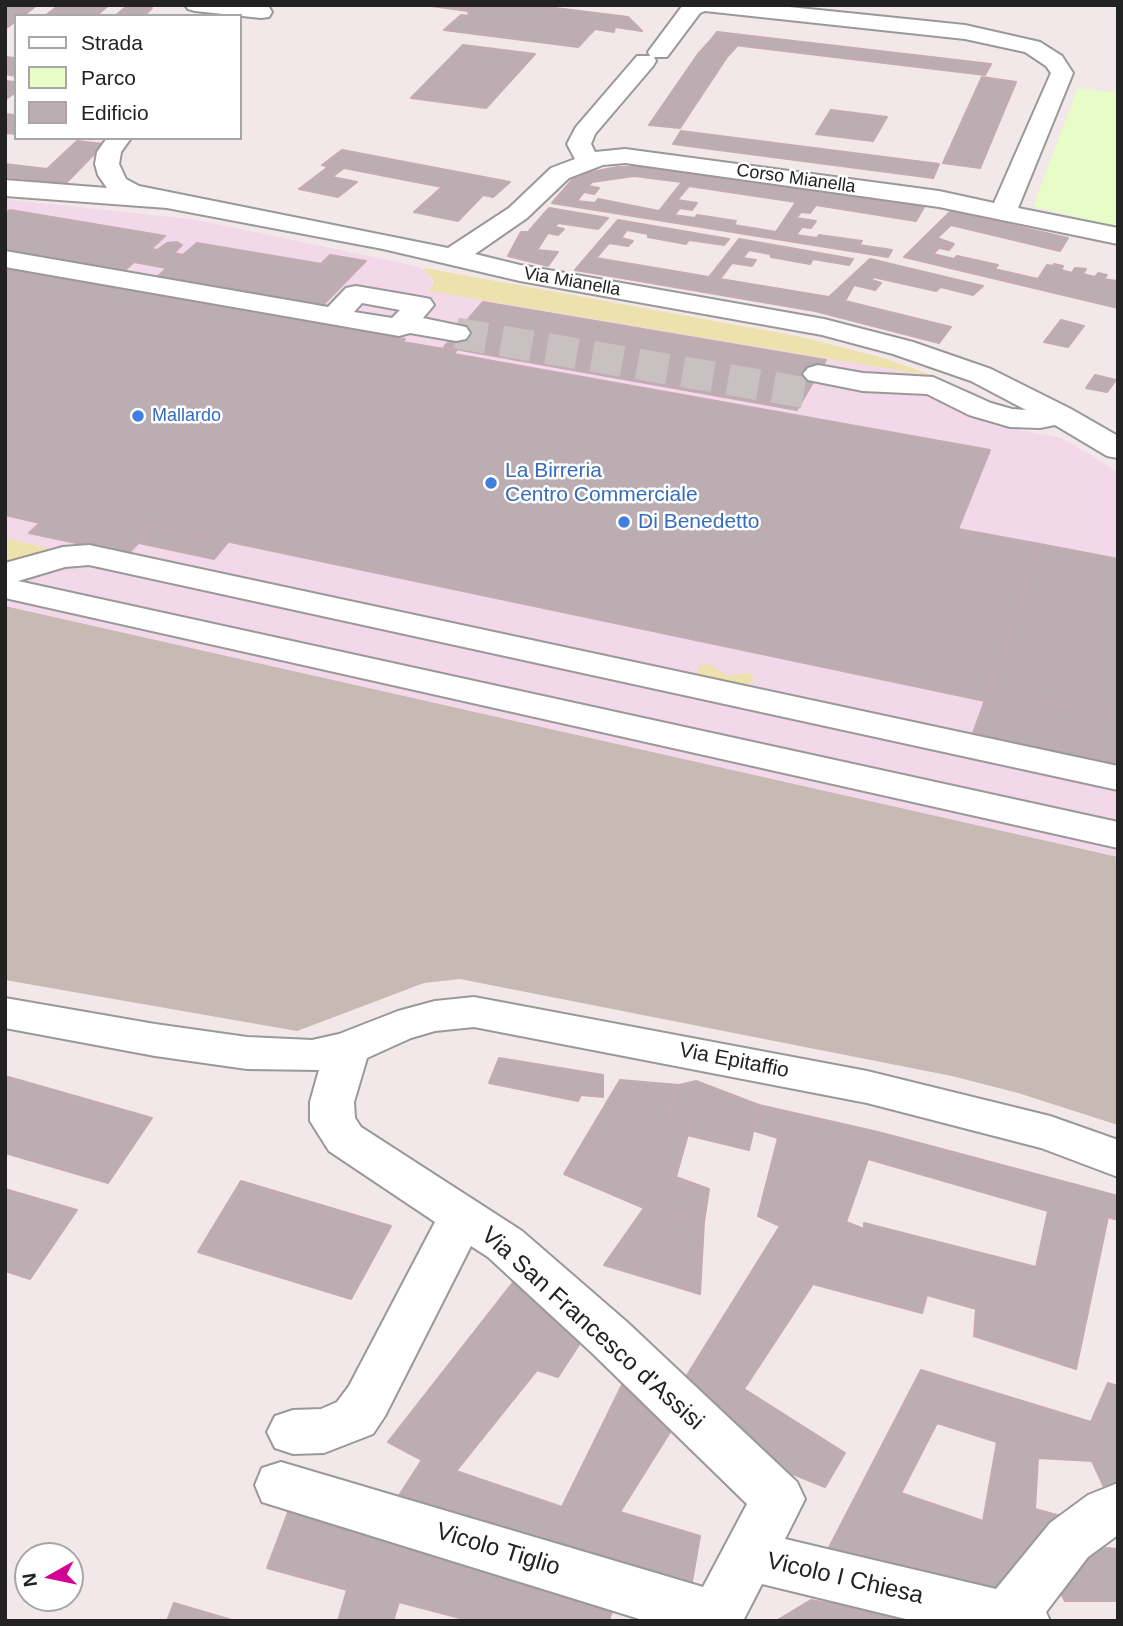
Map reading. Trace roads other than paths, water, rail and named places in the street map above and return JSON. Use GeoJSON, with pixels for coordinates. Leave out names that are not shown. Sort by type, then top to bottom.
{"type":"FeatureCollection","features":[{"type":"Feature","properties":{"kind":"street"},"geometry":{"type":"LineString","coordinates":[[195,5],[265,9]]}},
{"type":"Feature","properties":{"kind":"street"},"geometry":{"type":"LineString","coordinates":[[588,161],[579,144],[584,132],[692,8],[704,5],[965,32],[1032,47],[1060,66],[1062,73],[1003,212]]}},
{"type":"Feature","properties":{"kind":"street"},"geometry":{"type":"LineString","coordinates":[[242,29],[265,9]]}},
{"type":"Feature","properties":{"kind":"street"},"geometry":{"type":"LineString","coordinates":[[118,140],[109,152],[107,164],[110,175],[117,184],[130,192],[167,201]]}},
{"type":"Feature","properties":{"kind":"street","name":"Corso Mianella"},"geometry":{"type":"LineString","coordinates":[[452,257],[518,213],[560,173],[588,161],[611,157],[638,157],[939,199],[1118,236]]}},
{"type":"Feature","properties":{"kind":"street","name":"Via Mianella"},"geometry":{"type":"LineString","coordinates":[[5,188],[167,201],[520,273],[778,318],[865,337],[981,375],[1060,415],[1118,449]]}},
{"type":"Feature","properties":{"kind":"street"},"geometry":{"type":"LineString","coordinates":[[5,259],[398,328],[411,315],[464,324]]}},
{"type":"Feature","properties":{"kind":"street"},"geometry":{"type":"LineString","coordinates":[[812,384],[854,400],[874,399],[890,394],[904,384],[933,386],[980,409],[1010,418],[1040,419],[1060,415]]}},
{"type":"Feature","properties":{"kind":"street"},"geometry":{"type":"LineString","coordinates":[[5,573],[63,557],[89,555],[1118,778]]}},
{"type":"Feature","properties":{"kind":"street"},"geometry":{"type":"LineString","coordinates":[[5,588],[1118,835]]}},
{"type":"Feature","properties":{"kind":"street","name":"Via Epitaffio"},"geometry":{"type":"LineString","coordinates":[[348,1048],[398,1026],[435,1016],[474,1012],[867,1087],[1050,1133],[1118,1160]]}},
{"type":"Feature","properties":{"kind":"street"},"geometry":{"type":"LineString","coordinates":[[5,1013],[63,1026],[247,1053],[312,1056],[348,1048]]}},
{"type":"Feature","properties":{"kind":"street","name":"Via San Francesco d'Assisi"},"geometry":{"type":"LineString","coordinates":[[348,1048],[332,1102],[333,1121],[345,1139],[367,1156],[463,1214],[506,1244],[599,1328],[778,1499],[750,1556]]}},
{"type":"Feature","properties":{"kind":"street"},"geometry":{"type":"LineString","coordinates":[[293,1432],[324,1431],[355,1418],[368,1401],[463,1214]]}},
{"type":"Feature","properties":{"kind":"street","name":"Vicolo Tiglio"},"geometry":{"type":"LineString","coordinates":[[281,1485],[714,1618]]}},
{"type":"Feature","properties":{"kind":"street"},"geometry":{"type":"LineString","coordinates":[[1015,1619],[1069,1540],[1118,1507]]}},
{"type":"Feature","properties":{"kind":"street"},"geometry":{"type":"LineString","coordinates":[[714,1618],[730,1585],[750,1556]]}},
{"type":"Feature","properties":{"kind":"street","name":"Vicolo I Chiesa"},"geometry":{"type":"LineString","coordinates":[[750,1556],[1015,1619]]}},
{"type":"Feature","properties":{"kind":"tunnel"},"geometry":{"type":"LineString","coordinates":[[456,333],[807,393]]}},
{"type":"Feature","properties":{"kind":"place","name":"Mallardo"},"geometry":{"type":"Point","coordinates":[138,416]}},
{"type":"Feature","properties":{"kind":"place","name":"La Birreria Centro Commerciale"},"geometry":{"type":"Point","coordinates":[491,483]}},
{"type":"Feature","properties":{"kind":"place","name":"Di Benedetto"},"geometry":{"type":"Point","coordinates":[624,522]}}]}
